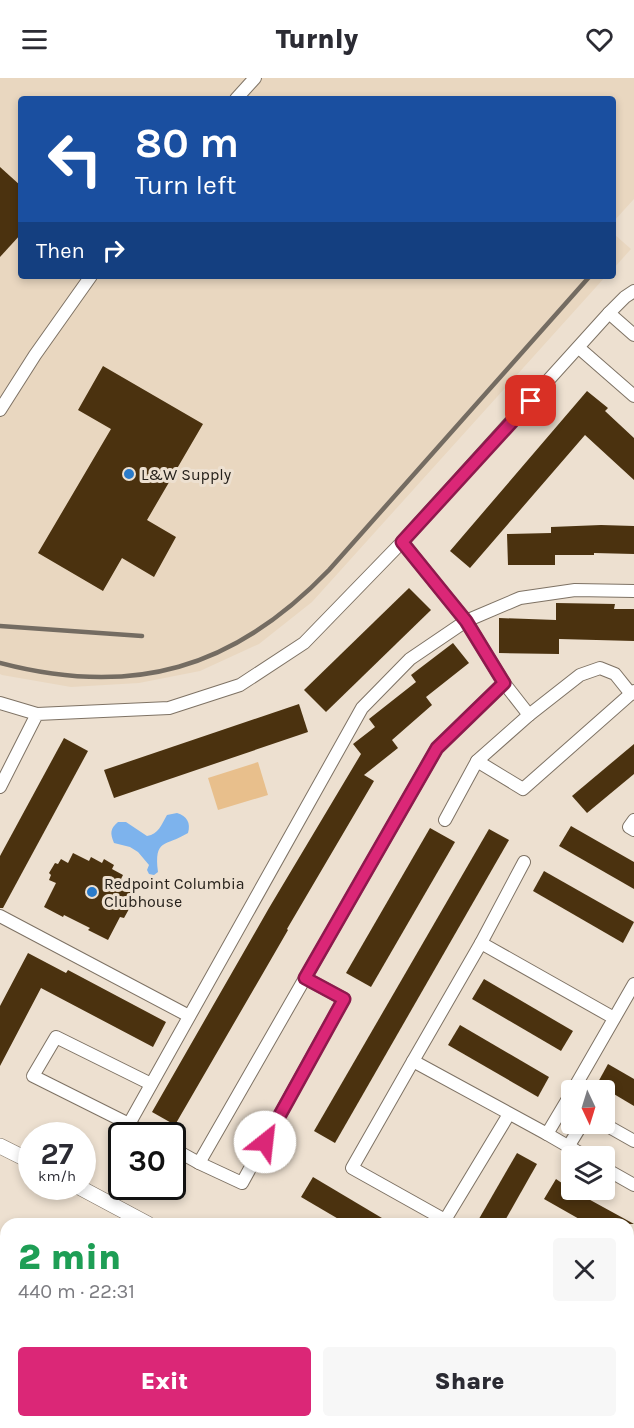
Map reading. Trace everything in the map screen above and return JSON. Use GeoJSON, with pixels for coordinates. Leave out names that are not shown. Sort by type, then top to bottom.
{"type":"FeatureCollection","features":[{"type":"Feature","properties":{"kind":"street"},"geometry":{"type":"LineString","coordinates":[[239,96],[255,78]]}},
{"type":"Feature","properties":{"kind":"street"},"geometry":{"type":"LineString","coordinates":[[0,410],[35,355],[89,279]]}},
{"type":"Feature","properties":{"kind":"street"},"geometry":{"type":"LineString","coordinates":[[0,703],[37,714],[169,708],[240,685],[304,643],[402,542],[609,314],[634,291]]}},
{"type":"Feature","properties":{"kind":"street"},"geometry":{"type":"LineString","coordinates":[[609,314],[634,335]]}},
{"type":"Feature","properties":{"kind":"street"},"geometry":{"type":"LineString","coordinates":[[579,348],[634,396]]}},
{"type":"Feature","properties":{"kind":"street"},"geometry":{"type":"LineString","coordinates":[[402,542],[466,621],[504,683],[529,715]]}},
{"type":"Feature","properties":{"kind":"street"},"geometry":{"type":"LineString","coordinates":[[130,1122],[362,708],[410,659],[466,621],[520,598],[575,590],[634,591]]}},
{"type":"Feature","properties":{"kind":"street"},"geometry":{"type":"LineString","coordinates":[[445,820],[477,762],[529,715],[580,675],[600,668],[615,674],[633,692],[523,789],[477,762]]}},
{"type":"Feature","properties":{"kind":"street"},"geometry":{"type":"LineString","coordinates":[[199,1163],[437,748],[504,683]]}},
{"type":"Feature","properties":{"kind":"street"},"geometry":{"type":"LineString","coordinates":[[0,787],[37,714]]}},
{"type":"Feature","properties":{"kind":"street"},"geometry":{"type":"LineString","coordinates":[[634,820],[629,827],[634,830]]}},
{"type":"Feature","properties":{"kind":"street"},"geometry":{"type":"LineString","coordinates":[[441,1218],[352,1168],[481,943],[524,862]]}},
{"type":"Feature","properties":{"kind":"street"},"geometry":{"type":"LineString","coordinates":[[0,916],[189,1016]]}},
{"type":"Feature","properties":{"kind":"street"},"geometry":{"type":"LineString","coordinates":[[481,943],[614,1018]]}},
{"type":"Feature","properties":{"kind":"street"},"geometry":{"type":"LineString","coordinates":[[186,1156],[242,1183],[344,999],[305,978]]}},
{"type":"Feature","properties":{"kind":"street"},"geometry":{"type":"LineString","coordinates":[[578,1080],[634,984]]}},
{"type":"Feature","properties":{"kind":"street"},"geometry":{"type":"LineString","coordinates":[[125,1122],[33,1076],[56,1037],[151,1084]]}},
{"type":"Feature","properties":{"kind":"street"},"geometry":{"type":"LineString","coordinates":[[413,1062],[566,1146]]}},
{"type":"Feature","properties":{"kind":"street"},"geometry":{"type":"LineString","coordinates":[[547,1134],[561,1110]]}},
{"type":"Feature","properties":{"kind":"street"},"geometry":{"type":"LineString","coordinates":[[446,1218],[509,1114]]}},
{"type":"Feature","properties":{"kind":"street"},"geometry":{"type":"LineString","coordinates":[[615,1130],[634,1141]]}},
{"type":"Feature","properties":{"kind":"street"},"geometry":{"type":"LineString","coordinates":[[0,1146],[18,1155]]}},
{"type":"Feature","properties":{"kind":"street"},"geometry":{"type":"LineString","coordinates":[[615,1174],[634,1185]]}},
{"type":"Feature","properties":{"kind":"street"},"geometry":{"type":"LineString","coordinates":[[96,1196],[137,1218]]}},
{"type":"Feature","properties":{"kind":"shaded area"},"geometry":{"type":"Polygon","coordinates":[[[0,78],[634,78],[634,199],[616,219],[616,96],[18,96],[18,279],[603,279],[312,602],[259,644],[200,671],[139,683],[71,687],[0,674],[0,78]]]}},
{"type":"Feature","properties":{"kind":"shaded area"},"geometry":{"type":"Polygon","coordinates":[[[616,236],[631,249],[616,266],[616,236]]]}},
{"type":"Feature","properties":{"kind":"shaded area"},"geometry":{"type":"Polygon","coordinates":[[[258,762],[268,795],[218,810],[208,778],[258,762]]]}},
{"type":"Feature","properties":{"kind":"water"},"geometry":{"type":"Polygon","coordinates":[[[177,813],[187,820],[188,833],[160,848],[157,861],[158,872],[154,875],[149,874],[147,870],[149,865],[138,852],[130,847],[114,843],[112,831],[118,822],[126,822],[147,836],[157,831],[167,815],[177,813]]]}},
{"type":"Feature","properties":{"kind":"building"},"geometry":{"type":"Polygon","coordinates":[[[0,167],[18,183],[18,237],[0,257],[0,167]]]}},
{"type":"Feature","properties":{"kind":"building","name":"L&W Supply"},"geometry":{"type":"Polygon","coordinates":[[[103,366],[203,424],[147,520],[176,537],[154,577],[122,558],[103,591],[38,553],[111,429],[78,410],[103,366]]]}},
{"type":"Feature","properties":{"kind":"building"},"geometry":{"type":"Polygon","coordinates":[[[587,391],[608,408],[605,411],[634,438],[634,480],[585,435],[470,568],[450,551],[587,391]]]}},
{"type":"Feature","properties":{"kind":"building"},"geometry":{"type":"Polygon","coordinates":[[[634,526],[634,554],[555,555],[555,565],[508,565],[507,534],[551,533],[551,527],[634,526]]]}},
{"type":"Feature","properties":{"kind":"building"},"geometry":{"type":"Polygon","coordinates":[[[409,588],[431,610],[326,712],[304,690],[409,588]]]}},
{"type":"Feature","properties":{"kind":"building"},"geometry":{"type":"Polygon","coordinates":[[[556,603],[615,604],[614,609],[634,609],[634,641],[559,639],[559,654],[499,653],[499,618],[556,620],[556,603]]]}},
{"type":"Feature","properties":{"kind":"building"},"geometry":{"type":"Polygon","coordinates":[[[453,643],[469,663],[426,697],[432,705],[392,740],[398,748],[364,775],[374,781],[177,1122],[170,1122],[152,1112],[269,908],[361,754],[353,744],[375,727],[369,719],[416,682],[411,675],[453,643]]]}},
{"type":"Feature","properties":{"kind":"building"},"geometry":{"type":"Polygon","coordinates":[[[299,704],[308,732],[114,798],[104,770],[299,704]]]}},
{"type":"Feature","properties":{"kind":"building"},"geometry":{"type":"Polygon","coordinates":[[[64,738],[88,751],[3,908],[0,908],[0,856],[64,738]]]}},
{"type":"Feature","properties":{"kind":"building"},"geometry":{"type":"Polygon","coordinates":[[[634,744],[634,774],[587,813],[572,796],[634,744]]]}},
{"type":"Feature","properties":{"kind":"building"},"geometry":{"type":"Polygon","coordinates":[[[571,826],[634,862],[634,889],[559,846],[571,826]]]}},
{"type":"Feature","properties":{"kind":"building"},"geometry":{"type":"Polygon","coordinates":[[[430,828],[455,842],[371,987],[346,973],[430,828]]]}},
{"type":"Feature","properties":{"kind":"building"},"geometry":{"type":"Polygon","coordinates":[[[489,829],[509,840],[335,1143],[314,1131],[489,829]]]}},
{"type":"Feature","properties":{"kind":"building","name":"Redpoint Columbia Clubhouse"},"geometry":{"type":"Polygon","coordinates":[[[73,853],[89,861],[91,857],[102,863],[104,859],[114,865],[112,869],[123,875],[121,879],[135,887],[130,898],[134,900],[124,918],[120,917],[108,940],[88,930],[90,928],[44,907],[56,883],[49,880],[51,875],[49,873],[55,863],[58,864],[61,859],[68,863],[73,853]]]}},
{"type":"Feature","properties":{"kind":"building"},"geometry":{"type":"Polygon","coordinates":[[[544,871],[634,922],[623,943],[533,891],[544,871]]]}},
{"type":"Feature","properties":{"kind":"building"},"geometry":{"type":"Polygon","coordinates":[[[28,953],[66,973],[68,970],[166,1022],[153,1047],[41,988],[0,1066],[0,1006],[28,953]]]}},
{"type":"Feature","properties":{"kind":"building"},"geometry":{"type":"Polygon","coordinates":[[[484,979],[573,1031],[561,1051],[472,999],[484,979]]]}},
{"type":"Feature","properties":{"kind":"building"},"geometry":{"type":"Polygon","coordinates":[[[460,1025],[549,1077],[538,1097],[448,1045],[460,1025]]]}},
{"type":"Feature","properties":{"kind":"building"},"geometry":{"type":"Polygon","coordinates":[[[608,1064],[634,1079],[634,1106],[615,1095],[615,1080],[599,1080],[608,1064]]]}},
{"type":"Feature","properties":{"kind":"building"},"geometry":{"type":"Polygon","coordinates":[[[517,1153],[537,1164],[506,1218],[479,1218],[517,1153]]]}},
{"type":"Feature","properties":{"kind":"building"},"geometry":{"type":"Polygon","coordinates":[[[313,1177],[382,1218],[337,1218],[301,1197],[313,1177]]]}},
{"type":"Feature","properties":{"kind":"building"},"geometry":{"type":"Polygon","coordinates":[[[556,1179],[561,1182],[561,1200],[590,1200],[623,1218],[577,1218],[544,1199],[556,1179]]]}},
{"type":"Feature","properties":{"kind":"railway"},"geometry":{"type":"LineString","coordinates":[[0,663],[48,673],[94,677],[137,675],[179,667],[218,652],[256,631],[293,604],[329,570],[587,279]]}},
{"type":"Feature","properties":{"kind":"railway"},"geometry":{"type":"LineString","coordinates":[[0,626],[142,636]]}},
{"type":"Feature","properties":{"kind":"place","name":"L&W Supply"},"geometry":{"type":"Point","coordinates":[129,474]}},
{"type":"Feature","properties":{"kind":"place","name":"Redpoint Columbia Clubhouse"},"geometry":{"type":"Point","coordinates":[92,892]}},
{"type":"Feature","properties":{"kind":"route"},"geometry":{"type":"LineString","coordinates":[[265,1142],[344,999],[305,978],[437,748],[504,683],[466,621],[402,542],[531,401]]}}]}
